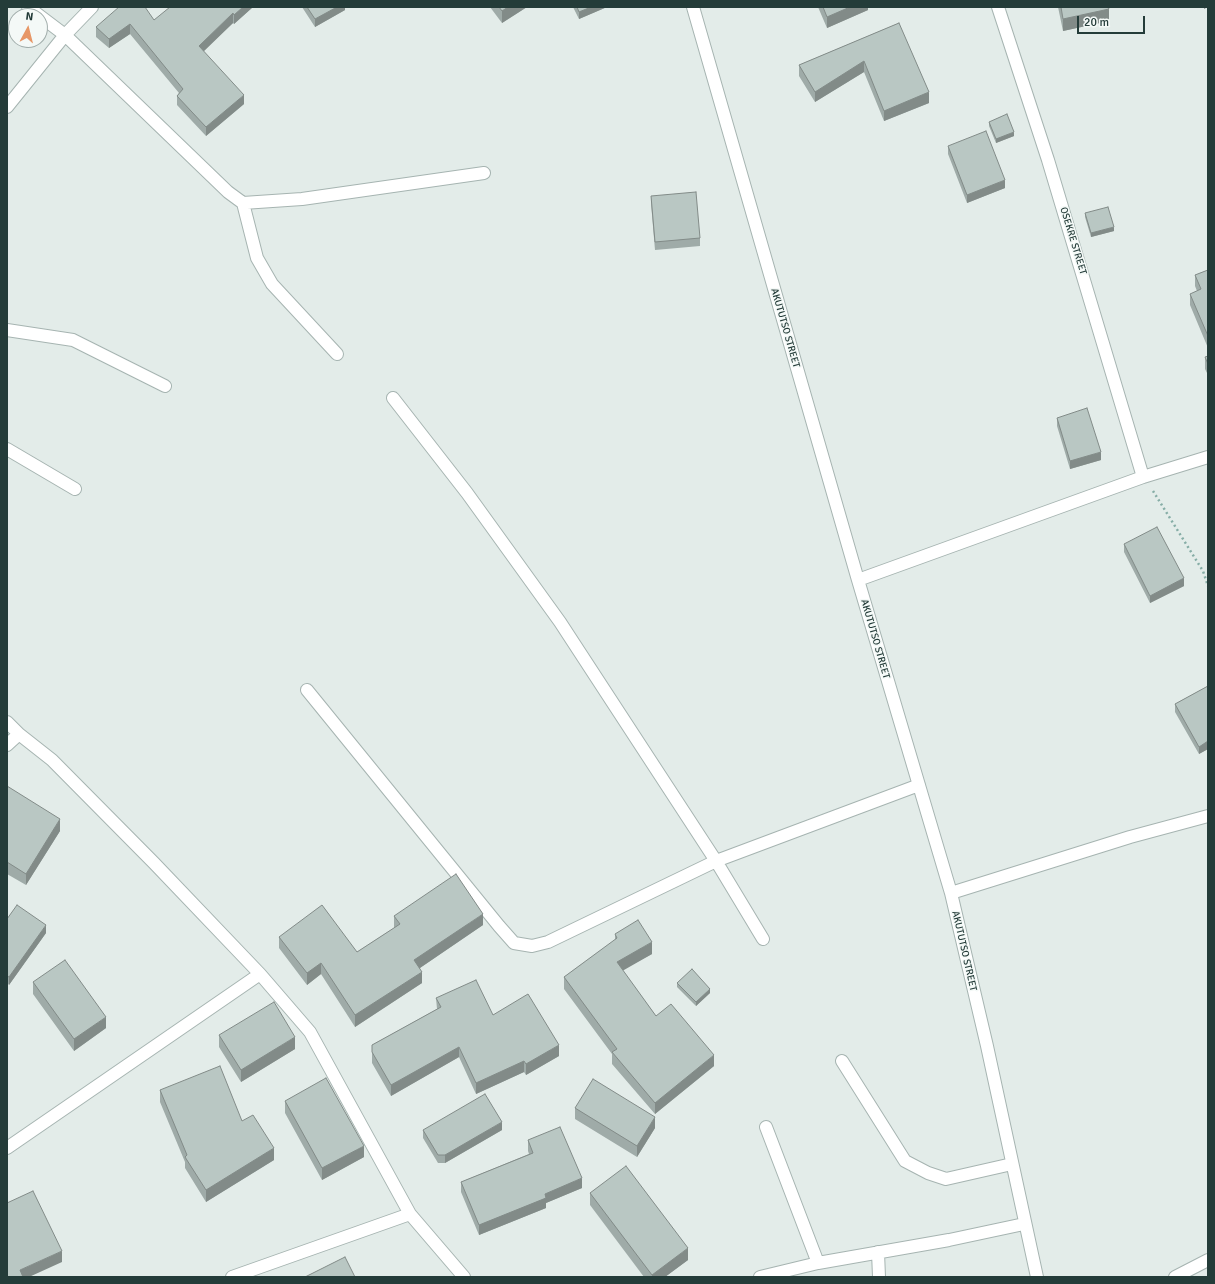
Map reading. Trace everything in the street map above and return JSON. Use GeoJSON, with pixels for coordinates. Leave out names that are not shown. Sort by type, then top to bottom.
{"type":"FeatureCollection","features":[{"type":"Feature","properties":{"kind":"street"},"geometry":{"type":"LineString","coordinates":[[28,7],[65,35],[228,192],[243,203],[257,258],[272,284],[337,354]]}},
{"type":"Feature","properties":{"kind":"street"},"geometry":{"type":"LineString","coordinates":[[7,107],[65,35],[92,7]]}},
{"type":"Feature","properties":{"kind":"street","name":"AKUTUTSO STREET"},"geometry":{"type":"LineString","coordinates":[[693,7],[858,580],[951,892],[1037,1277]]}},
{"type":"Feature","properties":{"kind":"street","name":"OSEKRE STREET"},"geometry":{"type":"LineString","coordinates":[[998,7],[1048,160],[1144,477]]}},
{"type":"Feature","properties":{"kind":"street"},"geometry":{"type":"LineString","coordinates":[[243,203],[302,199],[484,173]]}},
{"type":"Feature","properties":{"kind":"street"},"geometry":{"type":"LineString","coordinates":[[7,330],[73,340],[165,386]]}},
{"type":"Feature","properties":{"kind":"street"},"geometry":{"type":"LineString","coordinates":[[393,398],[467,492],[560,622],[716,861],[763,939]]}},
{"type":"Feature","properties":{"kind":"street"},"geometry":{"type":"LineString","coordinates":[[7,449],[75,489]]}},
{"type":"Feature","properties":{"kind":"street"},"geometry":{"type":"LineString","coordinates":[[858,580],[1144,477],[1208,457]]}},
{"type":"Feature","properties":{"kind":"street"},"geometry":{"type":"LineString","coordinates":[[307,690],[499,926],[514,943],[532,946],[548,942],[716,861],[918,785]]}},
{"type":"Feature","properties":{"kind":"street"},"geometry":{"type":"LineString","coordinates":[[7,722],[19,734],[52,760],[154,863],[260,974],[310,1032],[410,1214],[464,1277]]}},
{"type":"Feature","properties":{"kind":"street"},"geometry":{"type":"LineString","coordinates":[[7,745],[19,734]]}},
{"type":"Feature","properties":{"kind":"street"},"geometry":{"type":"LineString","coordinates":[[951,892],[1130,837],[1208,816]]}},
{"type":"Feature","properties":{"kind":"street"},"geometry":{"type":"LineString","coordinates":[[7,1148],[260,974]]}},
{"type":"Feature","properties":{"kind":"street"},"geometry":{"type":"LineString","coordinates":[[842,1061],[905,1161],[928,1173],[946,1179],[1012,1164]]}},
{"type":"Feature","properties":{"kind":"street"},"geometry":{"type":"LineString","coordinates":[[766,1127],[818,1263]]}},
{"type":"Feature","properties":{"kind":"street"},"geometry":{"type":"LineString","coordinates":[[232,1277],[410,1214]]}},
{"type":"Feature","properties":{"kind":"street"},"geometry":{"type":"LineString","coordinates":[[760,1277],[818,1263],[949,1240],[1024,1224]]}},
{"type":"Feature","properties":{"kind":"street"},"geometry":{"type":"LineString","coordinates":[[878,1252],[879,1277]]}},
{"type":"Feature","properties":{"kind":"street"},"geometry":{"type":"LineString","coordinates":[[1175,1277],[1208,1260]]}},
{"type":"Feature","properties":{"kind":"path"},"geometry":{"type":"LineString","coordinates":[[1144,477],[1204,571],[1208,586]]}},
{"type":"Feature","properties":{"kind":"building"},"geometry":{"type":"Polygon","coordinates":[[[119,7],[145,7],[154,20],[170,7],[243,7],[234,15],[233,13],[199,46],[244,95],[206,127],[177,96],[183,89],[130,24],[109,39],[96,27],[119,7]]]}},
{"type":"Feature","properties":{"kind":"building"},"geometry":{"type":"Polygon","coordinates":[[[307,7],[337,7],[315,19],[307,7]]]}},
{"type":"Feature","properties":{"kind":"building"},"geometry":{"type":"Polygon","coordinates":[[[499,7],[508,7],[502,11],[499,7]]]}},
{"type":"Feature","properties":{"kind":"building"},"geometry":{"type":"Polygon","coordinates":[[[577,7],[591,7],[579,12],[577,7]]]}},
{"type":"Feature","properties":{"kind":"building"},"geometry":{"type":"Polygon","coordinates":[[[823,7],[850,7],[827,17],[823,7]]]}},
{"type":"Feature","properties":{"kind":"building"},"geometry":{"type":"Polygon","coordinates":[[[1061,7],[1108,7],[1109,9],[1063,19],[1061,7]]]}},
{"type":"Feature","properties":{"kind":"building"},"geometry":{"type":"Polygon","coordinates":[[[899,23],[929,92],[884,111],[864,61],[815,92],[799,65],[899,23]]]}},
{"type":"Feature","properties":{"kind":"building"},"geometry":{"type":"Polygon","coordinates":[[[1007,114],[1014,132],[996,139],[989,122],[1007,114]]]}},
{"type":"Feature","properties":{"kind":"building"},"geometry":{"type":"Polygon","coordinates":[[[986,131],[1005,180],[967,195],[948,146],[986,131]]]}},
{"type":"Feature","properties":{"kind":"building"},"geometry":{"type":"Polygon","coordinates":[[[696,192],[700,238],[655,242],[651,196],[696,192]]]}},
{"type":"Feature","properties":{"kind":"building"},"geometry":{"type":"Polygon","coordinates":[[[1108,207],[1114,227],[1091,233],[1085,213],[1108,207]]]}},
{"type":"Feature","properties":{"kind":"building"},"geometry":{"type":"Polygon","coordinates":[[[1208,270],[1208,336],[1190,294],[1201,289],[1195,275],[1208,270]]]}},
{"type":"Feature","properties":{"kind":"building"},"geometry":{"type":"Polygon","coordinates":[[[1208,356],[1208,364],[1205,357],[1208,356]]]}},
{"type":"Feature","properties":{"kind":"building"},"geometry":{"type":"Polygon","coordinates":[[[1087,408],[1101,452],[1070,461],[1057,418],[1087,408]]]}},
{"type":"Feature","properties":{"kind":"building"},"geometry":{"type":"Polygon","coordinates":[[[1157,527],[1184,578],[1150,596],[1124,544],[1157,527]]]}},
{"type":"Feature","properties":{"kind":"building"},"geometry":{"type":"Polygon","coordinates":[[[1208,686],[1208,741],[1199,747],[1175,704],[1208,686]]]}},
{"type":"Feature","properties":{"kind":"building"},"geometry":{"type":"Polygon","coordinates":[[[7,786],[60,819],[26,874],[7,862],[7,786]]]}},
{"type":"Feature","properties":{"kind":"building"},"geometry":{"type":"Polygon","coordinates":[[[456,874],[483,914],[414,960],[422,972],[355,1015],[321,963],[307,973],[279,937],[322,905],[357,952],[400,924],[394,916],[456,874]]]}},
{"type":"Feature","properties":{"kind":"building"},"geometry":{"type":"Polygon","coordinates":[[[17,905],[46,925],[9,977],[7,976],[7,919],[17,905]]]}},
{"type":"Feature","properties":{"kind":"building"},"geometry":{"type":"Polygon","coordinates":[[[638,920],[652,942],[617,962],[656,1016],[671,1004],[714,1055],[655,1103],[612,1052],[617,1049],[564,977],[617,938],[615,934],[638,920]]]}},
{"type":"Feature","properties":{"kind":"building"},"geometry":{"type":"Polygon","coordinates":[[[65,960],[106,1017],[74,1039],[33,982],[65,960]]]}},
{"type":"Feature","properties":{"kind":"building"},"geometry":{"type":"Polygon","coordinates":[[[692,969],[710,989],[696,1002],[677,983],[692,969]]]}},
{"type":"Feature","properties":{"kind":"building"},"geometry":{"type":"Polygon","coordinates":[[[476,980],[493,1015],[528,994],[559,1045],[526,1064],[524,1061],[476,1083],[459,1047],[391,1085],[372,1052],[372,1045],[441,1007],[436,998],[476,980]]]}},
{"type":"Feature","properties":{"kind":"building"},"geometry":{"type":"Polygon","coordinates":[[[274,1002],[295,1037],[241,1070],[219,1035],[274,1002]]]}},
{"type":"Feature","properties":{"kind":"building"},"geometry":{"type":"Polygon","coordinates":[[[220,1066],[242,1121],[253,1115],[274,1148],[206,1190],[185,1157],[187,1155],[160,1090],[220,1066]]]}},
{"type":"Feature","properties":{"kind":"building"},"geometry":{"type":"Polygon","coordinates":[[[326,1078],[364,1146],[322,1168],[285,1101],[326,1078]]]}},
{"type":"Feature","properties":{"kind":"building"},"geometry":{"type":"Polygon","coordinates":[[[593,1079],[655,1117],[637,1146],[575,1108],[593,1079]]]}},
{"type":"Feature","properties":{"kind":"building"},"geometry":{"type":"Polygon","coordinates":[[[485,1094],[502,1122],[445,1155],[438,1155],[423,1130],[485,1094]]]}},
{"type":"Feature","properties":{"kind":"building"},"geometry":{"type":"Polygon","coordinates":[[[560,1127],[582,1178],[545,1194],[546,1198],[479,1225],[461,1182],[533,1153],[528,1140],[560,1127]]]}},
{"type":"Feature","properties":{"kind":"building"},"geometry":{"type":"Polygon","coordinates":[[[626,1166],[688,1248],[652,1275],[590,1193],[626,1166]]]}},
{"type":"Feature","properties":{"kind":"building"},"geometry":{"type":"Polygon","coordinates":[[[33,1191],[62,1251],[20,1270],[23,1277],[7,1277],[7,1203],[33,1191]]]}},
{"type":"Feature","properties":{"kind":"building"},"geometry":{"type":"Polygon","coordinates":[[[345,1257],[355,1277],[305,1277],[345,1257]]]}}]}
